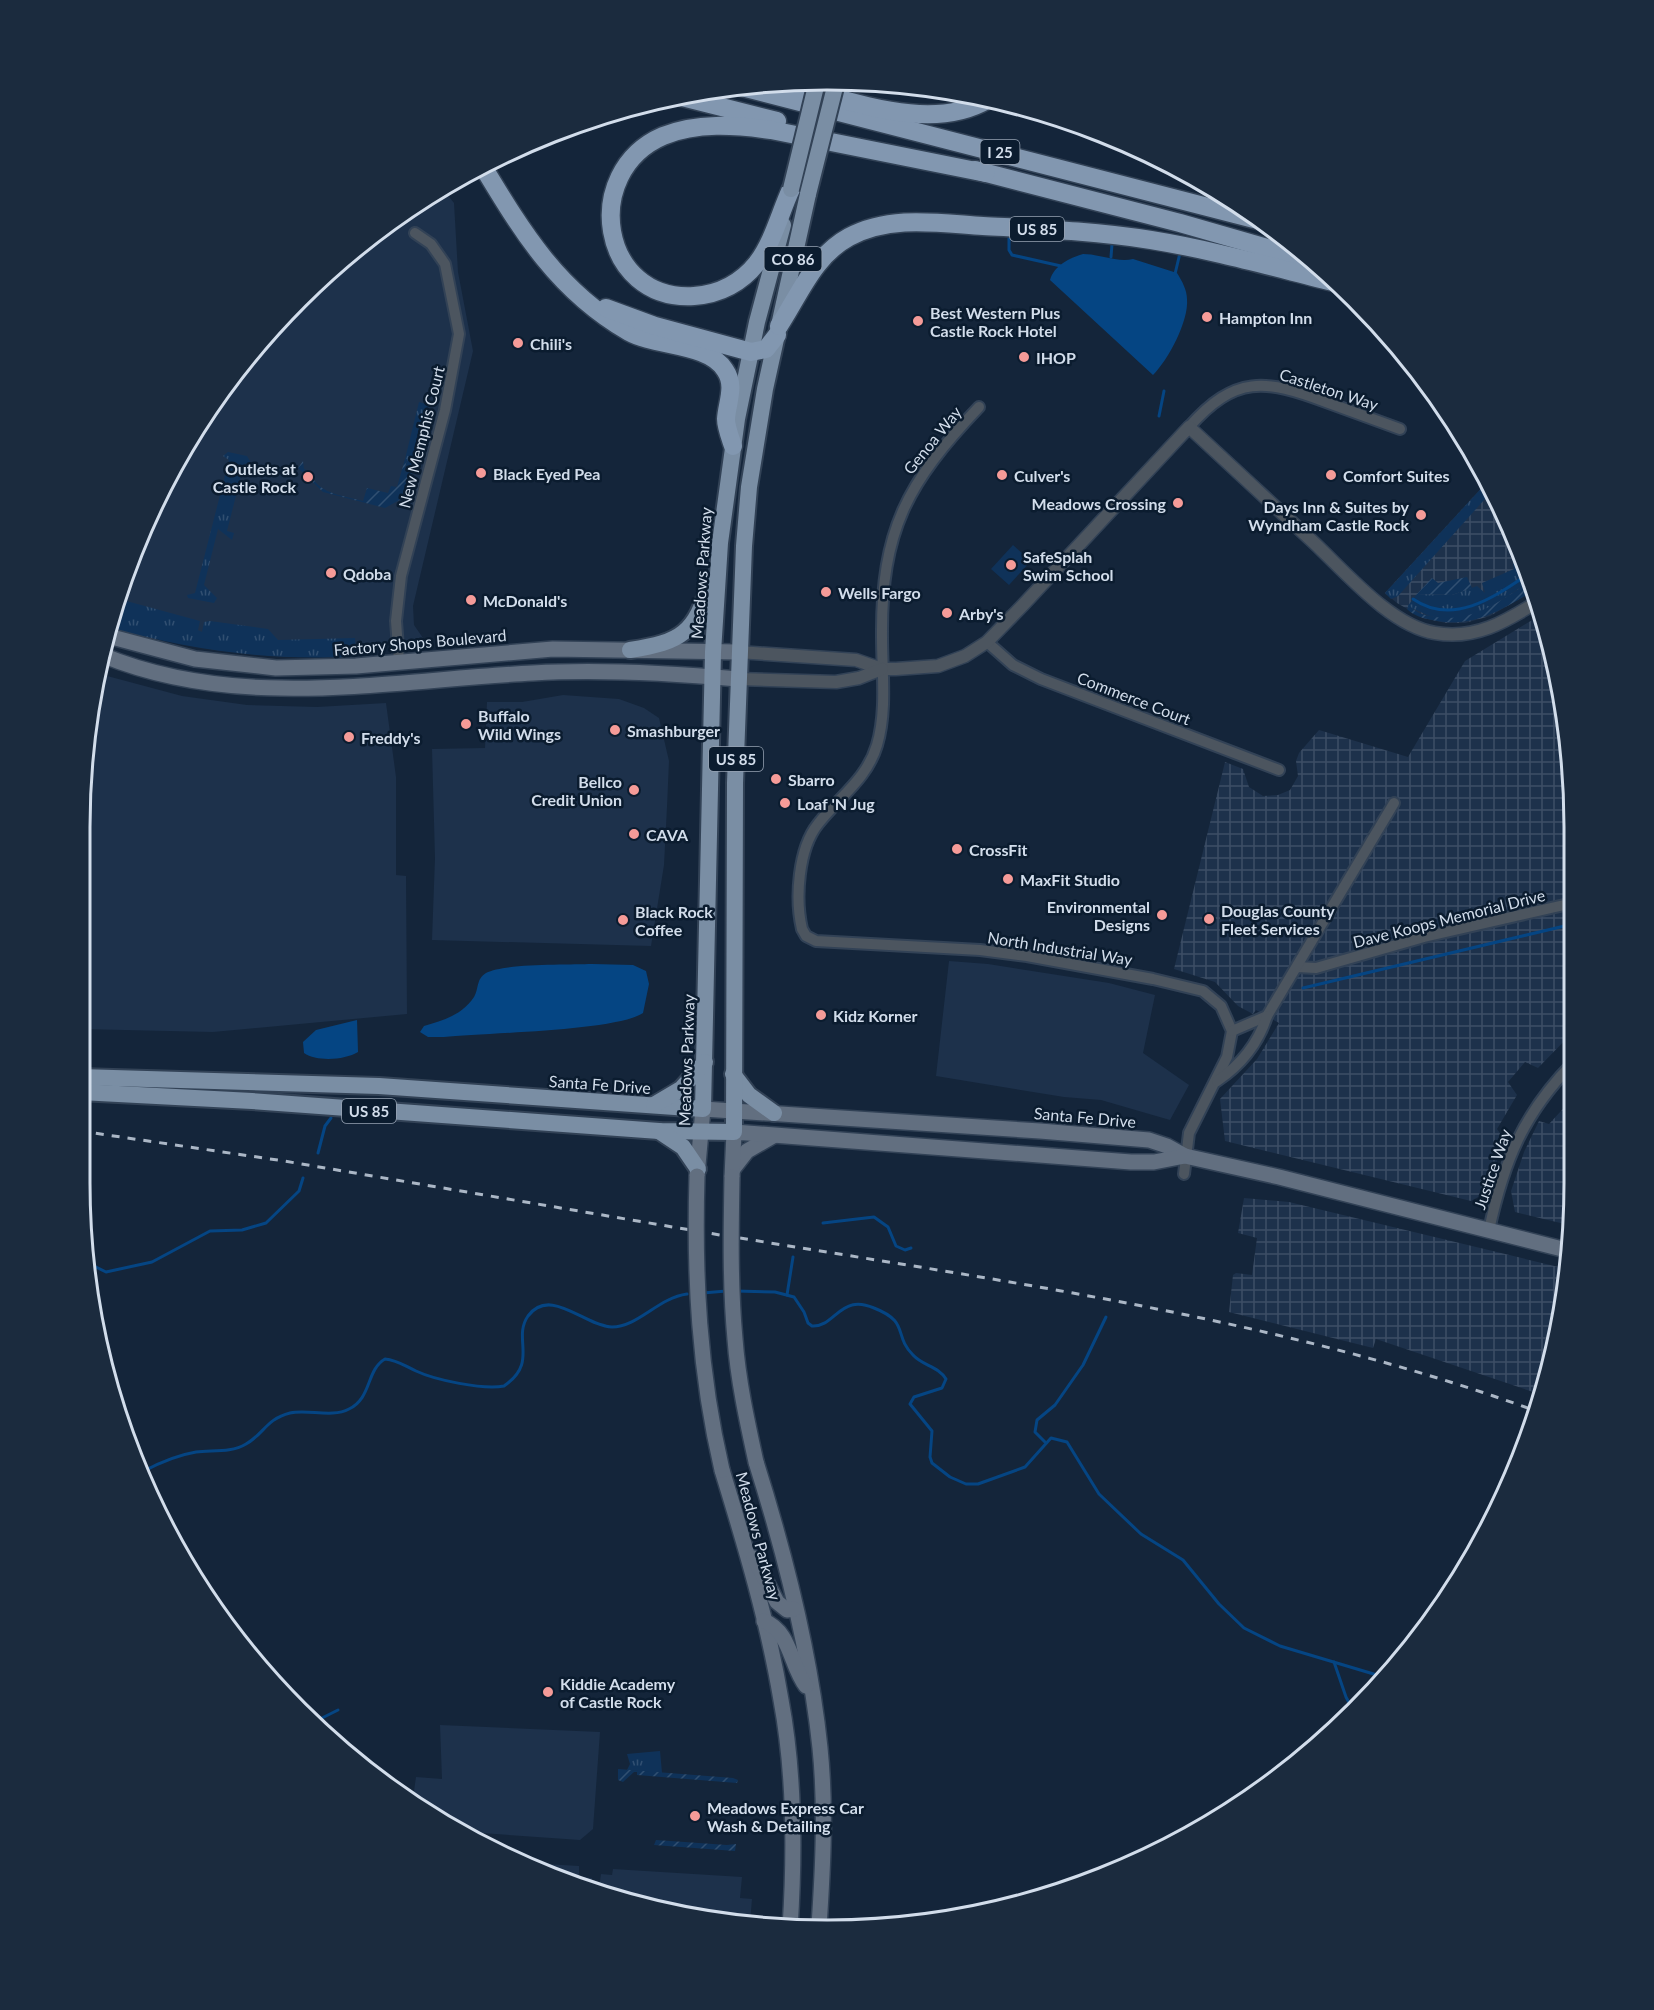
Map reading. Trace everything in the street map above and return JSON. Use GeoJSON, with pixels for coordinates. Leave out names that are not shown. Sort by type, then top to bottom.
{"type":"FeatureCollection","features":[{"type":"Feature","properties":{"kind":"highway","name":"US 85"},"geometry":{"type":"LineString","coordinates":[[799,191],[816,90]]}},
{"type":"Feature","properties":{"kind":"highway","name":"CO 86"},"geometry":{"type":"LineString","coordinates":[[778,330],[799,191],[834,90]]}},
{"type":"Feature","properties":{"kind":"highway"},"geometry":{"type":"LineString","coordinates":[[811,91],[912,113],[950,112],[973,104]]}},
{"type":"Feature","properties":{"kind":"highway","name":"I 25"},"geometry":{"type":"LineString","coordinates":[[766,93],[1237,215]]}},
{"type":"Feature","properties":{"kind":"highway","name":"I 25"},"geometry":{"type":"LineString","coordinates":[[699,101],[1169,220],[1292,255]]}},
{"type":"Feature","properties":{"kind":"highway"},"geometry":{"type":"LineString","coordinates":[[799,191],[758,262],[740,280],[714,293],[675,296],[650,286],[630,270],[612,234],[612,198],[630,161],[662,136],[695,127],[753,127],[987,173]]}},
{"type":"Feature","properties":{"kind":"highway"},"geometry":{"type":"LineString","coordinates":[[487,174],[538,255],[561,280],[616,324],[640,338],[698,352],[720,363],[730,381],[731,397],[726,420],[732,446]]}},
{"type":"Feature","properties":{"kind":"highway","name":"Meadows Parkway"},"geometry":{"type":"LineString","coordinates":[[703,1109],[712,677],[719,555],[732,446],[751,352],[799,191]]}},
{"type":"Feature","properties":{"kind":"highway","name":"US 85"},"geometry":{"type":"LineString","coordinates":[[778,330],[811,271],[829,251],[862,231],[901,222],[1092,232],[1143,239],[1321,280]]}},
{"type":"Feature","properties":{"kind":"highway"},"geometry":{"type":"LineString","coordinates":[[590,303],[655,326],[751,352],[766,349],[778,330]]}},
{"type":"Feature","properties":{"kind":"highway","name":"Meadows Parkway"},"geometry":{"type":"LineString","coordinates":[[734,1132],[738,652],[749,487],[765,388],[778,330]]}},
{"type":"Feature","properties":{"kind":"highway"},"geometry":{"type":"LineString","coordinates":[[630,650],[670,642],[690,626],[704,602],[719,555]]}},
{"type":"Feature","properties":{"kind":"highway"},"geometry":{"type":"LineString","coordinates":[[652,1106],[681,1089],[705,1062]]}},
{"type":"Feature","properties":{"kind":"highway"},"geometry":{"type":"LineString","coordinates":[[733,1074],[749,1095],[774,1113]]}},
{"type":"Feature","properties":{"kind":"highway","name":"Santa Fe Drive"},"geometry":{"type":"LineString","coordinates":[[90,1076],[379,1086],[703,1109]]}},
{"type":"Feature","properties":{"kind":"highway","name":"Santa Fe Drive"},"geometry":{"type":"LineString","coordinates":[[90,1093],[252,1101],[659,1131],[734,1132]]}},
{"type":"Feature","properties":{"kind":"highway"},"geometry":{"type":"LineString","coordinates":[[659,1131],[683,1147],[698,1173]]}},
{"type":"Feature","properties":{"kind":"main road","name":"Factory Shops Boulevard"},"geometry":{"type":"LineString","coordinates":[[115,638],[165,653],[224,664],[329,668],[553,649],[738,652]]}},
{"type":"Feature","properties":{"kind":"main road"},"geometry":{"type":"LineString","coordinates":[[110,657],[186,678],[282,688],[352,688],[568,672],[738,679]]}},
{"type":"Feature","properties":{"kind":"main road","name":"Santa Fe Drive"},"geometry":{"type":"LineString","coordinates":[[703,1109],[1122,1137],[1159,1142],[1185,1156],[1279,1177],[1561,1249]]}},
{"type":"Feature","properties":{"kind":"main road","name":"Meadows Parkway"},"geometry":{"type":"LineString","coordinates":[[703,1109],[698,1173],[698,1321],[706,1390],[722,1470],[764,1621],[782,1701],[792,1792],[794,1856],[791,1918]]}},
{"type":"Feature","properties":{"kind":"main road","name":"Santa Fe Drive"},"geometry":{"type":"LineString","coordinates":[[734,1132],[1131,1162],[1154,1162],[1185,1156]]}},
{"type":"Feature","properties":{"kind":"main road","name":"Meadows Parkway"},"geometry":{"type":"LineString","coordinates":[[734,1132],[731,1286],[735,1338],[743,1403],[756,1462],[795,1609],[812,1693],[823,1784],[824,1834],[819,1920]]}},
{"type":"Feature","properties":{"kind":"main road"},"geometry":{"type":"LineString","coordinates":[[732,1173],[747,1151],[773,1136]]}},
{"type":"Feature","properties":{"kind":"main road"},"geometry":{"type":"LineString","coordinates":[[744,1547],[753,1555],[777,1602],[787,1610],[795,1609]]}},
{"type":"Feature","properties":{"kind":"main road"},"geometry":{"type":"LineString","coordinates":[[764,1621],[774,1625],[787,1643],[804,1683],[812,1693]]}},
{"type":"Feature","properties":{"kind":"street","name":"New Memphis Court"},"geometry":{"type":"LineString","coordinates":[[399,661],[396,614],[401,576],[445,410],[459,334],[445,264],[431,244],[415,233]]}},
{"type":"Feature","properties":{"kind":"street","name":"Castleton Way"},"geometry":{"type":"LineString","coordinates":[[1189,427],[1211,405],[1231,392],[1258,385],[1271,385],[1295,391],[1400,429]]}},
{"type":"Feature","properties":{"kind":"street","name":"Genoa Way"},"geometry":{"type":"LineString","coordinates":[[806,936],[800,922],[801,878],[805,847],[818,824],[858,781],[872,759],[882,720],[882,588],[892,534],[922,474],[938,452],[979,407]]}},
{"type":"Feature","properties":{"kind":"street"},"geometry":{"type":"LineString","coordinates":[[738,679],[836,682],[859,678],[882,669],[944,664],[965,656],[987,642],[1189,427],[1376,600],[1411,626],[1445,635],[1474,633],[1499,625],[1530,606]]}},
{"type":"Feature","properties":{"kind":"street","name":"Commerce Court"},"geometry":{"type":"LineString","coordinates":[[987,642],[1013,665],[1041,680],[1279,770]]}},
{"type":"Feature","properties":{"kind":"street"},"geometry":{"type":"LineString","coordinates":[[738,652],[856,660],[882,669]]}},
{"type":"Feature","properties":{"kind":"street"},"geometry":{"type":"LineString","coordinates":[[1214,1083],[1246,1056],[1394,803]]}},
{"type":"Feature","properties":{"kind":"street","name":"Dave Koops Memorial Drive"},"geometry":{"type":"LineString","coordinates":[[1297,967],[1316,968],[1424,937],[1564,905]]}},
{"type":"Feature","properties":{"kind":"street","name":"North Industrial Way"},"geometry":{"type":"LineString","coordinates":[[806,936],[826,943],[980,950],[1027,956],[1189,987],[1203,991],[1221,1006],[1232,1032]]}},
{"type":"Feature","properties":{"kind":"street"},"geometry":{"type":"LineString","coordinates":[[1184,1174],[1189,1133],[1227,1057],[1232,1032],[1259,1022],[1268,1016]]}},
{"type":"Feature","properties":{"kind":"street","name":"Justice Way"},"geometry":{"type":"LineString","coordinates":[[1489,1230],[1500,1182],[1519,1133],[1536,1104],[1564,1073]]}},
{"type":"Feature","properties":{"kind":"shaded area","name":"Outlets at Castle Rock"},"geometry":{"type":"Polygon","coordinates":[[[448,196],[454,203],[458,272],[473,351],[413,606],[414,625],[423,638],[371,647],[356,656],[285,657],[215,650],[117,629],[146,545],[166,501],[214,418],[242,378],[273,341],[341,273],[378,242],[448,196]]]}},
{"type":"Feature","properties":{"kind":"shaded area"},"geometry":{"type":"Polygon","coordinates":[[[1083,254],[1121,260],[1133,259],[1177,273],[1179,276],[1187,296],[1185,318],[1171,350],[1153,375],[1050,280],[1063,263],[1083,254]]]}},
{"type":"Feature","properties":{"kind":"shaded area"},"geometry":{"type":"Polygon","coordinates":[[[1481,488],[1508,545],[1526,595],[1490,616],[1465,623],[1446,623],[1423,618],[1385,593],[1481,488]]]}},
{"type":"Feature","properties":{"kind":"shaded area"},"geometry":{"type":"Polygon","coordinates":[[[1534,619],[1550,683],[1558,731],[1564,827],[1564,1041],[1538,1068],[1525,1062],[1508,1082],[1517,1095],[1497,1129],[1504,1139],[1487,1192],[1471,1201],[1225,1141],[1220,1099],[1257,1059],[1279,1023],[1256,1010],[1253,1014],[1238,1006],[1215,982],[1174,969],[1225,762],[1243,769],[1249,787],[1263,796],[1278,795],[1290,790],[1298,776],[1296,761],[1299,753],[1319,730],[1408,757],[1465,661],[1534,619]]]}},
{"type":"Feature","properties":{"kind":"shaded area"},"geometry":{"type":"Polygon","coordinates":[[[106,676],[182,696],[247,705],[317,707],[386,703],[396,777],[396,875],[406,876],[407,1014],[213,1032],[90,1029],[92,779],[96,731],[106,676]]]}},
{"type":"Feature","properties":{"kind":"shaded area"},"geometry":{"type":"Polygon","coordinates":[[[563,695],[619,699],[644,708],[659,718],[669,761],[664,865],[651,946],[432,940],[435,858],[432,749],[485,748],[487,702],[522,702],[563,695]]]}},
{"type":"Feature","properties":{"kind":"shaded area"},"geometry":{"type":"Polygon","coordinates":[[[949,961],[988,964],[1109,983],[1155,995],[1143,1053],[1189,1085],[1170,1120],[1101,1100],[1064,1097],[936,1076],[949,961]]]}},
{"type":"Feature","properties":{"kind":"shaded area"},"geometry":{"type":"Polygon","coordinates":[[[633,965],[646,971],[649,984],[643,1013],[606,1024],[548,1030],[444,1037],[428,1037],[420,1032],[424,1026],[445,1019],[464,1008],[474,997],[479,981],[486,973],[522,966],[633,965]]]}},
{"type":"Feature","properties":{"kind":"shaded area"},"geometry":{"type":"Polygon","coordinates":[[[357,1020],[358,1052],[346,1057],[331,1059],[316,1058],[304,1053],[303,1042],[316,1030],[357,1020]]]}},
{"type":"Feature","properties":{"kind":"shaded area"},"geometry":{"type":"Polygon","coordinates":[[[1564,1108],[1562,1223],[1515,1212],[1511,1191],[1524,1152],[1539,1121],[1549,1124],[1564,1108]]]}},
{"type":"Feature","properties":{"kind":"shaded area"},"geometry":{"type":"Polygon","coordinates":[[[1244,1198],[1289,1202],[1559,1267],[1550,1327],[1533,1392],[1376,1339],[1373,1348],[1229,1312],[1233,1275],[1236,1273],[1252,1275],[1257,1238],[1238,1233],[1244,1198]]]}},
{"type":"Feature","properties":{"kind":"shaded area"},"geometry":{"type":"Polygon","coordinates":[[[440,1725],[600,1732],[593,1829],[580,1840],[480,1833],[414,1793],[416,1777],[442,1779],[440,1725]]]}},
{"type":"Feature","properties":{"kind":"shaded area"},"geometry":{"type":"Polygon","coordinates":[[[545,1864],[579,1866],[579,1877],[545,1864]]]}},
{"type":"Feature","properties":{"kind":"shaded area"},"geometry":{"type":"Polygon","coordinates":[[[613,1869],[742,1877],[740,1898],[752,1899],[751,1916],[731,1914],[683,1906],[600,1884],[601,1874],[612,1875],[613,1869]]]}},
{"type":"Feature","properties":{"kind":"shaded area"},"geometry":{"type":"Polygon","coordinates":[[[580,1877],[592,1878],[592,1882],[580,1877]]]}},
{"type":"Feature","properties":{"kind":"green space"},"geometry":{"type":"Polygon","coordinates":[[[419,402],[429,405],[412,474],[404,472],[407,460],[405,459],[419,402]]]}},
{"type":"Feature","properties":{"kind":"green space"},"geometry":{"type":"Polygon","coordinates":[[[228,452],[247,456],[251,463],[244,464],[227,531],[234,533],[232,540],[218,529],[204,585],[217,598],[214,603],[188,598],[187,595],[195,593],[229,460],[223,456],[228,452]]]}},
{"type":"Feature","properties":{"kind":"green space"},"geometry":{"type":"Polygon","coordinates":[[[405,459],[407,459],[404,472],[412,474],[403,498],[385,508],[323,492],[298,468],[303,461],[304,469],[311,472],[313,479],[324,489],[363,501],[367,488],[388,493],[391,486],[397,487],[405,459]]]}},
{"type":"Feature","properties":{"kind":"green space"},"geometry":{"type":"Polygon","coordinates":[[[1481,488],[1486,498],[1398,596],[1391,599],[1385,593],[1481,488]]]}},
{"type":"Feature","properties":{"kind":"green space","name":"SafeSplah Swim School"},"geometry":{"type":"Polygon","coordinates":[[[1013,545],[1031,561],[1009,585],[991,569],[1013,545]]]}},
{"type":"Feature","properties":{"kind":"green space"},"geometry":{"type":"Polygon","coordinates":[[[1515,563],[1523,586],[1475,614],[1451,619],[1438,618],[1407,607],[1417,594],[1452,595],[1477,586],[1485,593],[1482,583],[1514,569],[1515,563]]]}},
{"type":"Feature","properties":{"kind":"green space"},"geometry":{"type":"Polygon","coordinates":[[[1467,577],[1472,588],[1452,595],[1417,594],[1432,578],[1438,583],[1467,577]]]}},
{"type":"Feature","properties":{"kind":"green space"},"geometry":{"type":"Polygon","coordinates":[[[1523,586],[1526,595],[1498,611],[1473,620],[1447,622],[1432,620],[1416,615],[1407,609],[1410,606],[1427,616],[1444,618],[1471,614],[1495,604],[1523,586]]]}},
{"type":"Feature","properties":{"kind":"green space"},"geometry":{"type":"Polygon","coordinates":[[[126,601],[200,621],[198,630],[202,632],[204,622],[210,621],[268,629],[278,640],[355,638],[356,656],[264,656],[202,648],[117,630],[126,601]]]}},
{"type":"Feature","properties":{"kind":"green space"},"geometry":{"type":"Polygon","coordinates":[[[660,1751],[662,1773],[627,1770],[630,1764],[627,1754],[660,1751]]]}},
{"type":"Feature","properties":{"kind":"green space"},"geometry":{"type":"Polygon","coordinates":[[[618,1769],[738,1780],[737,1783],[637,1775],[637,1772],[634,1772],[623,1782],[618,1780],[618,1769]]]}},
{"type":"Feature","properties":{"kind":"green space"},"geometry":{"type":"Polygon","coordinates":[[[656,1840],[736,1844],[735,1851],[654,1845],[656,1840]]]}},
{"type":"Feature","properties":{"kind":"waterway"},"geometry":{"type":"LineString","coordinates":[[1009,238],[1009,250],[1012,255],[1061,266]]}},
{"type":"Feature","properties":{"kind":"waterway"},"geometry":{"type":"LineString","coordinates":[[1111,257],[1112,244]]}},
{"type":"Feature","properties":{"kind":"waterway"},"geometry":{"type":"LineString","coordinates":[[1175,274],[1180,253]]}},
{"type":"Feature","properties":{"kind":"waterway"},"geometry":{"type":"LineString","coordinates":[[1159,416],[1164,391]]}},
{"type":"Feature","properties":{"kind":"waterway"},"geometry":{"type":"LineString","coordinates":[[1413,599],[1428,607],[1442,610],[1457,609],[1486,600],[1521,579]]}},
{"type":"Feature","properties":{"kind":"waterway"},"geometry":{"type":"LineString","coordinates":[[1303,988],[1564,926]]}},
{"type":"Feature","properties":{"kind":"waterway"},"geometry":{"type":"LineString","coordinates":[[318,1153],[325,1126],[331,1118]]}},
{"type":"Feature","properties":{"kind":"waterway"},"geometry":{"type":"LineString","coordinates":[[95,1266],[106,1272],[152,1262],[210,1231],[242,1230],[266,1223],[299,1191],[303,1178]]}},
{"type":"Feature","properties":{"kind":"waterway"},"geometry":{"type":"LineString","coordinates":[[823,1223],[874,1217],[888,1227],[896,1246],[905,1250],[911,1248]]}},
{"type":"Feature","properties":{"kind":"waterway"},"geometry":{"type":"LineString","coordinates":[[787,1295],[793,1257]]}},
{"type":"Feature","properties":{"kind":"waterway"},"geometry":{"type":"LineString","coordinates":[[703,1293],[726,1291]]}},
{"type":"Feature","properties":{"kind":"waterway"},"geometry":{"type":"LineString","coordinates":[[736,1291],[775,1292],[794,1297],[808,1323],[812,1326],[823,1324],[841,1310],[855,1304],[869,1306],[885,1313],[897,1324],[907,1348],[913,1355],[939,1371],[946,1379],[942,1388],[914,1397],[910,1404],[932,1431],[930,1457],[932,1463],[950,1477],[966,1484],[978,1484],[1025,1467],[1051,1438],[1067,1442],[1099,1494],[1141,1534],[1183,1560],[1219,1604],[1244,1628],[1280,1646],[1376,1675]]}},
{"type":"Feature","properties":{"kind":"waterway"},"geometry":{"type":"LineString","coordinates":[[148,1469],[183,1455],[240,1447],[252,1440],[270,1423],[290,1413],[335,1413],[349,1409],[362,1398],[375,1370],[385,1359],[447,1381],[484,1387],[504,1386],[520,1368],[523,1359],[524,1325],[528,1316],[537,1308],[547,1305],[557,1306],[591,1321],[612,1327],[631,1322],[667,1301],[687,1294]]}},
{"type":"Feature","properties":{"kind":"waterway"},"geometry":{"type":"LineString","coordinates":[[1045,1442],[1035,1432],[1037,1420],[1055,1405],[1083,1365],[1106,1317]]}},
{"type":"Feature","properties":{"kind":"waterway"},"geometry":{"type":"LineString","coordinates":[[1334,1662],[1349,1703]]}},
{"type":"Feature","properties":{"kind":"waterway"},"geometry":{"type":"LineString","coordinates":[[321,1718],[338,1710]]}},
{"type":"Feature","properties":{"kind":"railway"},"geometry":{"type":"LineString","coordinates":[[90,1132],[284,1161],[720,1235]]}},
{"type":"Feature","properties":{"kind":"railway"},"geometry":{"type":"LineString","coordinates":[[740,1238],[1042,1288],[1242,1327],[1342,1351],[1440,1379],[1528,1408]]}},
{"type":"Feature","properties":{"kind":"place","name":"Hampton Inn"},"geometry":{"type":"Point","coordinates":[1207,317]}},
{"type":"Feature","properties":{"kind":"place","name":"Best Western Plus Castle Rock Hotel"},"geometry":{"type":"Point","coordinates":[918,321]}},
{"type":"Feature","properties":{"kind":"place","name":"Chili's"},"geometry":{"type":"Point","coordinates":[518,343]}},
{"type":"Feature","properties":{"kind":"place","name":"IHOP"},"geometry":{"type":"Point","coordinates":[1024,357]}},
{"type":"Feature","properties":{"kind":"place","name":"Black Eyed Pea"},"geometry":{"type":"Point","coordinates":[481,473]}},
{"type":"Feature","properties":{"kind":"place","name":"Culver's"},"geometry":{"type":"Point","coordinates":[1002,475]}},
{"type":"Feature","properties":{"kind":"place","name":"Comfort Suites"},"geometry":{"type":"Point","coordinates":[1331,475]}},
{"type":"Feature","properties":{"kind":"place","name":"Outlets at Castle Rock"},"geometry":{"type":"Point","coordinates":[308,477]}},
{"type":"Feature","properties":{"kind":"place","name":"Meadows Crossing"},"geometry":{"type":"Point","coordinates":[1178,503]}},
{"type":"Feature","properties":{"kind":"place","name":"Days Inn & Suites by Wyndham Castle Rock"},"geometry":{"type":"Point","coordinates":[1421,515]}},
{"type":"Feature","properties":{"kind":"place","name":"SafeSplah Swim School"},"geometry":{"type":"Point","coordinates":[1011,565]}},
{"type":"Feature","properties":{"kind":"place","name":"Qdoba"},"geometry":{"type":"Point","coordinates":[331,573]}},
{"type":"Feature","properties":{"kind":"place","name":"Wells Fargo"},"geometry":{"type":"Point","coordinates":[826,592]}},
{"type":"Feature","properties":{"kind":"place","name":"McDonald's"},"geometry":{"type":"Point","coordinates":[471,600]}},
{"type":"Feature","properties":{"kind":"place","name":"Arby's"},"geometry":{"type":"Point","coordinates":[947,613]}},
{"type":"Feature","properties":{"kind":"place","name":"Buffalo Wild Wings"},"geometry":{"type":"Point","coordinates":[466,724]}},
{"type":"Feature","properties":{"kind":"place","name":"Smashburger"},"geometry":{"type":"Point","coordinates":[615,730]}},
{"type":"Feature","properties":{"kind":"place","name":"Freddy's"},"geometry":{"type":"Point","coordinates":[349,737]}},
{"type":"Feature","properties":{"kind":"place","name":"Sbarro"},"geometry":{"type":"Point","coordinates":[776,779]}},
{"type":"Feature","properties":{"kind":"place","name":"Bellco Credit Union"},"geometry":{"type":"Point","coordinates":[634,790]}},
{"type":"Feature","properties":{"kind":"place","name":"Loaf 'N Jug"},"geometry":{"type":"Point","coordinates":[785,803]}},
{"type":"Feature","properties":{"kind":"place","name":"CAVA"},"geometry":{"type":"Point","coordinates":[634,834]}},
{"type":"Feature","properties":{"kind":"place","name":"CrossFit"},"geometry":{"type":"Point","coordinates":[957,849]}},
{"type":"Feature","properties":{"kind":"place","name":"MaxFit Studio"},"geometry":{"type":"Point","coordinates":[1008,879]}},
{"type":"Feature","properties":{"kind":"place","name":"Environmental Designs"},"geometry":{"type":"Point","coordinates":[1162,915]}},
{"type":"Feature","properties":{"kind":"place","name":"Douglas County Fleet Services"},"geometry":{"type":"Point","coordinates":[1209,919]}},
{"type":"Feature","properties":{"kind":"place","name":"Black Rock Coffee"},"geometry":{"type":"Point","coordinates":[623,920]}},
{"type":"Feature","properties":{"kind":"place","name":"Kidz Korner"},"geometry":{"type":"Point","coordinates":[821,1015]}},
{"type":"Feature","properties":{"kind":"place","name":"Kiddie Academy of Castle Rock"},"geometry":{"type":"Point","coordinates":[548,1692]}},
{"type":"Feature","properties":{"kind":"place","name":"Meadows Express Car Wash & Detailing"},"geometry":{"type":"Point","coordinates":[695,1816]}}]}
